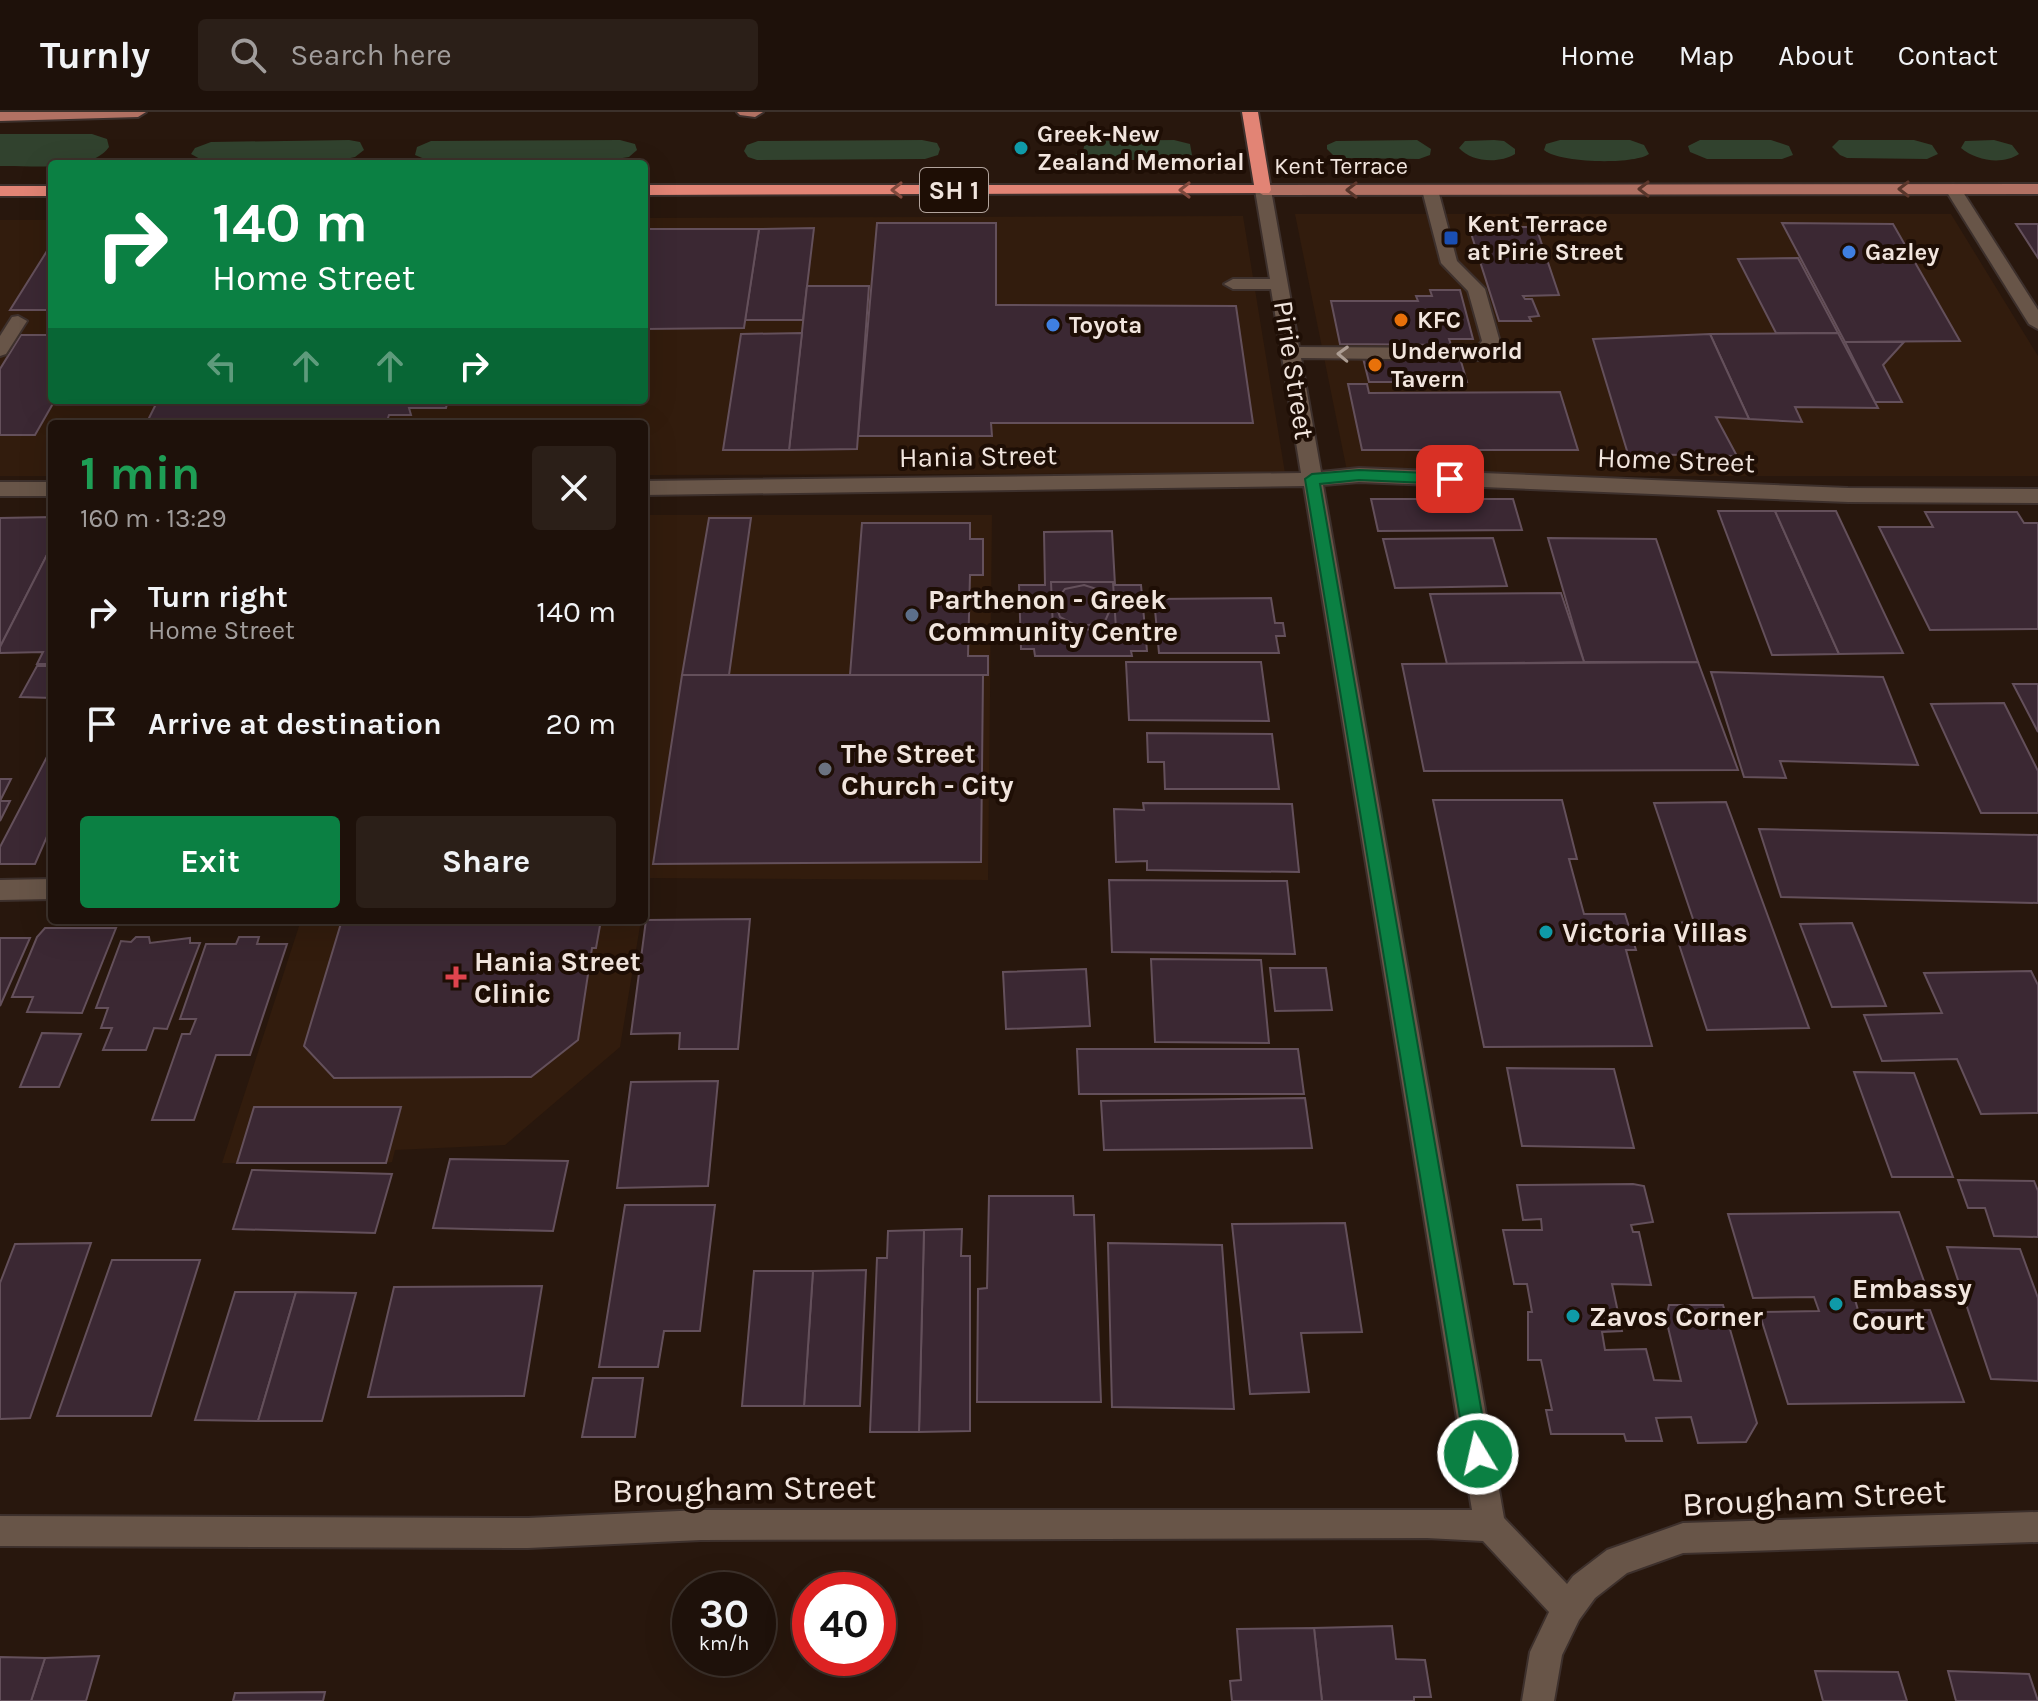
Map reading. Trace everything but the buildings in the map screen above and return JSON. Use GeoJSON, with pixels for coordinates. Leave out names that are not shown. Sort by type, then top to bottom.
{"type":"FeatureCollection","features":[{"type":"Feature","properties":{"kind":"highway"},"geometry":{"type":"LineString","coordinates":[[1250,112],[1263,190]]}},
{"type":"Feature","properties":{"kind":"highway","name":"Kent Terrace"},"geometry":{"type":"LineString","coordinates":[[648,190],[1263,190]]}},
{"type":"Feature","properties":{"kind":"highway"},"geometry":{"type":"LineString","coordinates":[[0,191],[48,191]]}},
{"type":"Feature","properties":{"kind":"main road"},"geometry":{"type":"LineString","coordinates":[[0,116],[138,112]]}},
{"type":"Feature","properties":{"kind":"main road"},"geometry":{"type":"LineString","coordinates":[[745,112],[755,112]]}},
{"type":"Feature","properties":{"kind":"main road","name":"Kent Terrace"},"geometry":{"type":"LineString","coordinates":[[1263,190],[2038,189]]}},
{"type":"Feature","properties":{"kind":"street"},"geometry":{"type":"LineString","coordinates":[[1953,189],[2038,324]]}},
{"type":"Feature","properties":{"kind":"street","name":"Pirie Street"},"geometry":{"type":"LineString","coordinates":[[1263,190],[1490,1526]]}},
{"type":"Feature","properties":{"kind":"street"},"geometry":{"type":"LineString","coordinates":[[1291,352],[1346,355],[1481,354],[1491,342],[1476,289],[1449,263],[1430,190]]}},
{"type":"Feature","properties":{"kind":"street"},"geometry":{"type":"LineString","coordinates":[[1233,284],[1279,284]]}},
{"type":"Feature","properties":{"kind":"street"},"geometry":{"type":"LineString","coordinates":[[0,350],[18,321]]}},
{"type":"Feature","properties":{"kind":"street","name":"Home Street"},"geometry":{"type":"LineString","coordinates":[[1312,479],[1359,475],[1848,495],[2038,496]]}},
{"type":"Feature","properties":{"kind":"street","name":"Hania Street"},"geometry":{"type":"LineString","coordinates":[[648,488],[1312,479]]}},
{"type":"Feature","properties":{"kind":"street"},"geometry":{"type":"LineString","coordinates":[[0,489],[48,489]]}},
{"type":"Feature","properties":{"kind":"street"},"geometry":{"type":"LineString","coordinates":[[0,890],[48,889]]}},
{"type":"Feature","properties":{"kind":"street","name":"Brougham Street"},"geometry":{"type":"LineString","coordinates":[[0,1531],[528,1533],[701,1525],[1427,1523],[1490,1526]]}},
{"type":"Feature","properties":{"kind":"street"},"geometry":{"type":"LineString","coordinates":[[1490,1526],[1568,1609],[1546,1652],[1538,1701]]}},
{"type":"Feature","properties":{"kind":"street","name":"Brougham Street"},"geometry":{"type":"LineString","coordinates":[[1568,1609],[1584,1587],[1618,1561],[1683,1538],[2038,1527]]}},
{"type":"Feature","properties":{"kind":"shaded area"},"geometry":{"type":"Polygon","coordinates":[[[1295,214],[1951,214],[2038,356],[2038,476],[1348,476],[1295,214]]]}},
{"type":"Feature","properties":{"kind":"shaded area"},"geometry":{"type":"Polygon","coordinates":[[[1243,216],[1285,473],[648,475],[648,420],[48,420],[48,476],[0,476],[0,220],[48,220],[48,404],[648,404],[648,218],[1243,216]]]}},
{"type":"Feature","properties":{"kind":"shaded area"},"geometry":{"type":"Polygon","coordinates":[[[648,515],[992,515],[988,880],[649,878],[648,883],[648,515]]]}},
{"type":"Feature","properties":{"kind":"shaded area"},"geometry":{"type":"Polygon","coordinates":[[[300,924],[640,924],[620,1047],[505,1145],[395,1150],[392,1162],[386,1163],[222,1163],[300,924]]]}},
{"type":"Feature","properties":{"kind":"green space"},"geometry":{"type":"Polygon","coordinates":[[[0,134],[92,134],[107,139],[109,147],[91,160],[48,160],[48,166],[0,166],[0,134]]]}},
{"type":"Feature","properties":{"kind":"green space"},"geometry":{"type":"Polygon","coordinates":[[[620,140],[635,144],[637,150],[629,157],[616,159],[427,160],[415,155],[417,147],[431,141],[620,140]]]}},
{"type":"Feature","properties":{"kind":"green space"},"geometry":{"type":"Polygon","coordinates":[[[922,140],[937,143],[940,149],[938,155],[925,159],[757,160],[748,157],[744,151],[747,145],[758,141],[922,140]]]}},
{"type":"Feature","properties":{"kind":"green space"},"geometry":{"type":"Polygon","coordinates":[[[1174,140],[1190,144],[1192,155],[1181,160],[1060,160],[1083,152],[1085,141],[1174,140]]]}},
{"type":"Feature","properties":{"kind":"green space"},"geometry":{"type":"Polygon","coordinates":[[[1417,140],[1431,149],[1430,155],[1419,159],[1343,158],[1335,157],[1327,149],[1327,145],[1336,141],[1417,140]]]}},
{"type":"Feature","properties":{"kind":"green space"},"geometry":{"type":"Polygon","coordinates":[[[1560,140],[1630,140],[1644,145],[1649,154],[1628,160],[1596,161],[1564,158],[1544,150],[1546,144],[1560,140]]]}},
{"type":"Feature","properties":{"kind":"green space"},"geometry":{"type":"Polygon","coordinates":[[[1700,140],[1771,140],[1789,146],[1793,155],[1782,159],[1707,159],[1690,152],[1688,146],[1700,140]]]}},
{"type":"Feature","properties":{"kind":"green space"},"geometry":{"type":"Polygon","coordinates":[[[1839,140],[1914,140],[1932,145],[1938,154],[1927,159],[1847,158],[1832,147],[1839,140]]]}},
{"type":"Feature","properties":{"kind":"green space"},"geometry":{"type":"Polygon","coordinates":[[[1994,140],[2012,145],[2019,154],[2005,160],[1990,160],[1974,156],[1961,148],[1965,141],[1994,140]]]}},
{"type":"Feature","properties":{"kind":"green space"},"geometry":{"type":"Polygon","coordinates":[[[1465,141],[1504,141],[1515,149],[1515,154],[1486,160],[1464,153],[1459,148],[1465,141]]]}},
{"type":"Feature","properties":{"kind":"green space"},"geometry":{"type":"Polygon","coordinates":[[[211,142],[360,142],[364,150],[355,157],[341,160],[202,160],[191,154],[195,148],[211,142]]]}},
{"type":"Feature","properties":{"kind":"place","name":"Greek-New Zealand Memorial"},"geometry":{"type":"Point","coordinates":[1021,148]}},
{"type":"Feature","properties":{"kind":"place","name":"Kent Terrace at Pirie Street"},"geometry":{"type":"Point","coordinates":[1451,238]}},
{"type":"Feature","properties":{"kind":"place","name":"Gazley"},"geometry":{"type":"Point","coordinates":[1849,252]}},
{"type":"Feature","properties":{"kind":"place","name":"KFC"},"geometry":{"type":"Point","coordinates":[1401,320]}},
{"type":"Feature","properties":{"kind":"place","name":"Toyota"},"geometry":{"type":"Point","coordinates":[1053,325]}},
{"type":"Feature","properties":{"kind":"place","name":"Underworld Tavern"},"geometry":{"type":"Point","coordinates":[1375,365]}},
{"type":"Feature","properties":{"kind":"place","name":"Parthenon - Greek Community Centre"},"geometry":{"type":"Point","coordinates":[912,615]}},
{"type":"Feature","properties":{"kind":"place","name":"The Street Church - City"},"geometry":{"type":"Point","coordinates":[825,769]}},
{"type":"Feature","properties":{"kind":"place","name":"Victoria Villas"},"geometry":{"type":"Point","coordinates":[1546,932]}},
{"type":"Feature","properties":{"kind":"place","name":"Hania Street Clinic"},"geometry":{"type":"Point","coordinates":[456,977]}},
{"type":"Feature","properties":{"kind":"place","name":"Embassy Court"},"geometry":{"type":"Point","coordinates":[1836,1304]}},
{"type":"Feature","properties":{"kind":"place","name":"Zavos Corner"},"geometry":{"type":"Point","coordinates":[1573,1316]}},
{"type":"Feature","properties":{"kind":"route"},"geometry":{"type":"LineString","coordinates":[[1450,479],[1359,475],[1312,479],[1478,1454]]}}]}
